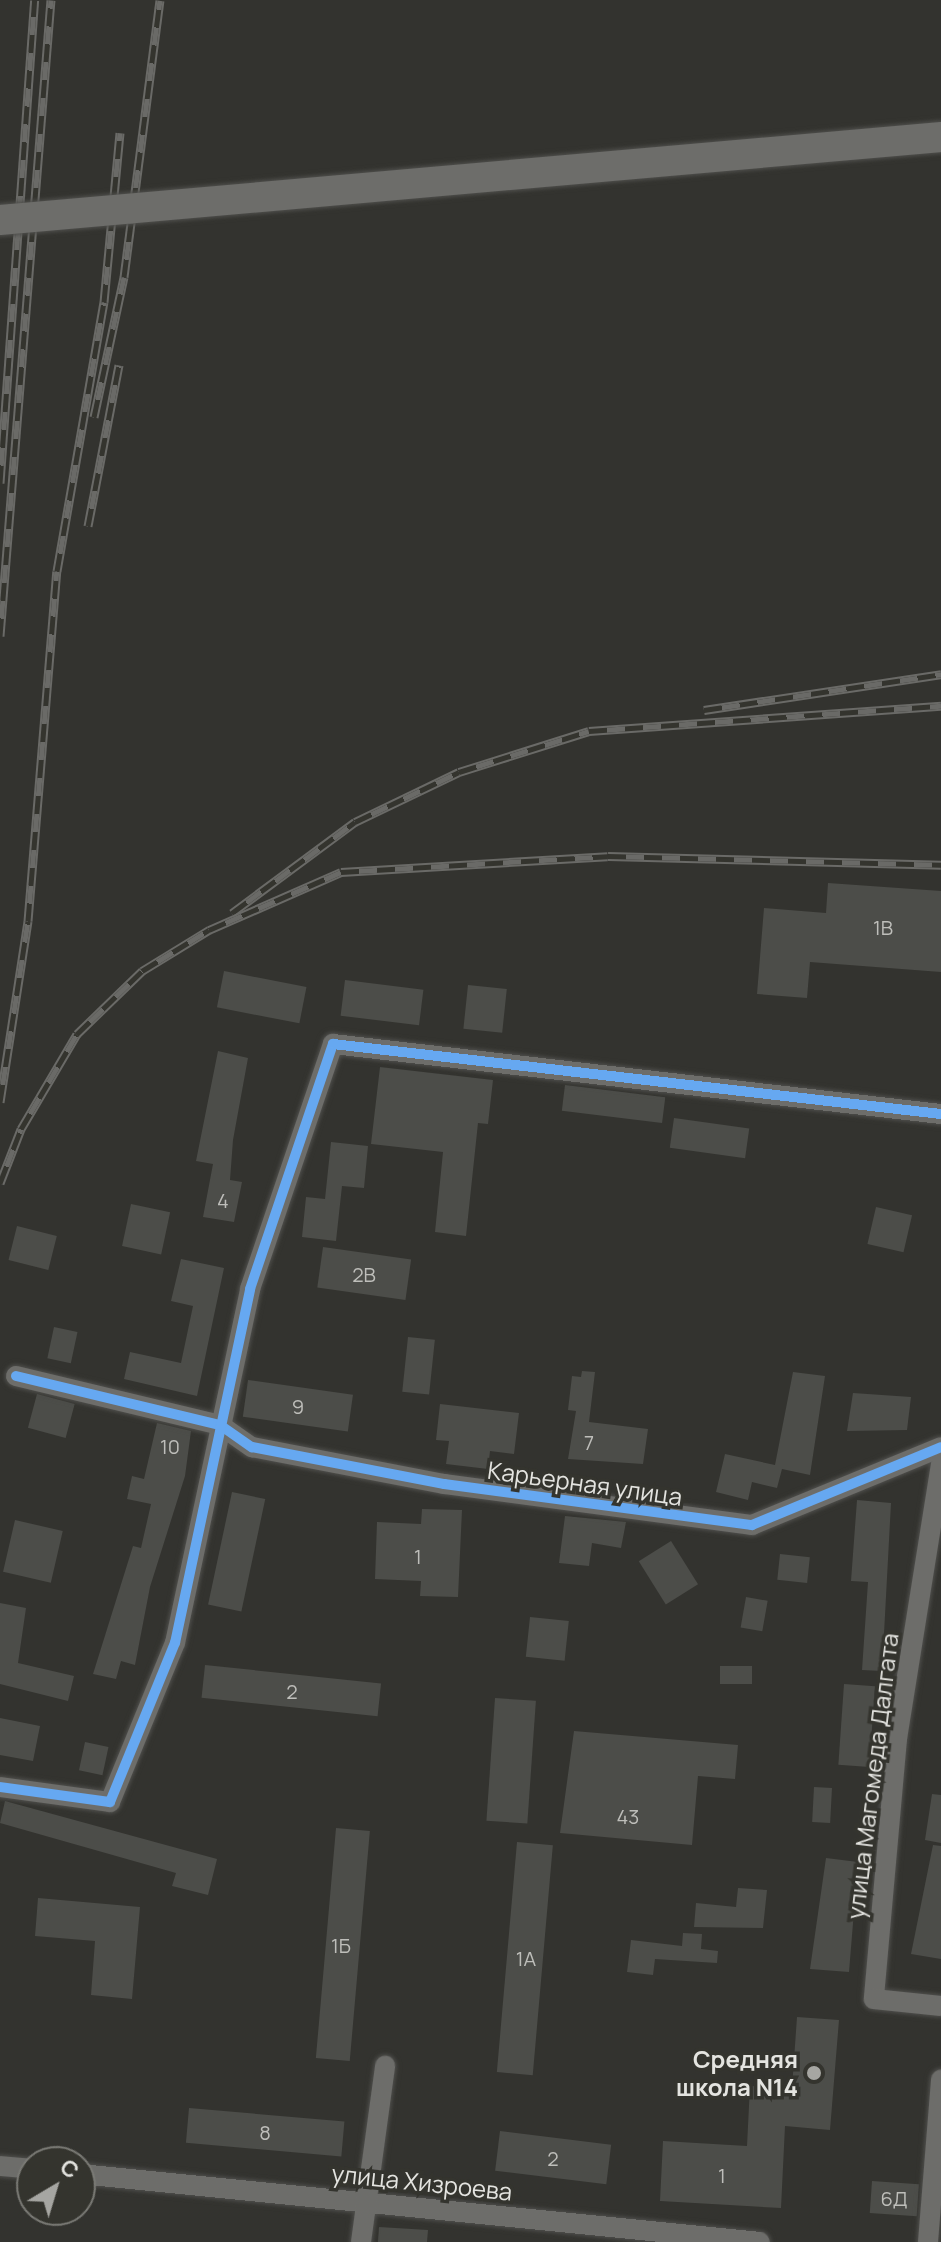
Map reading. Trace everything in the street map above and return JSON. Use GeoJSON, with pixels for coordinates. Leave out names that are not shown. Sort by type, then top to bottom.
{"type":"FeatureCollection","features":[{"type":"Feature","properties":{"kind":"main road"},"geometry":{"type":"LineString","coordinates":[[0,220],[941,137]]}},
{"type":"Feature","properties":{"kind":"street"},"geometry":{"type":"LineString","coordinates":[[0,1787],[110,1802],[175,1643],[250,1289],[333,1044],[941,1114]]}},
{"type":"Feature","properties":{"kind":"street","name":"Карьерная улица"},"geometry":{"type":"LineString","coordinates":[[16,1376],[220,1425],[252,1447],[444,1484],[752,1525],[941,1447]]}},
{"type":"Feature","properties":{"kind":"street","name":"улица Магомеда Далгата"},"geometry":{"type":"LineString","coordinates":[[941,1464],[897,1739],[874,1999],[941,2006]]}},
{"type":"Feature","properties":{"kind":"street"},"geometry":{"type":"LineString","coordinates":[[361,2242],[385,2066]]}},
{"type":"Feature","properties":{"kind":"street"},"geometry":{"type":"LineString","coordinates":[[928,2242],[941,2080]]}},
{"type":"Feature","properties":{"kind":"street","name":"улица Хизроева"},"geometry":{"type":"LineString","coordinates":[[96,2176],[760,2242]]}},
{"type":"Feature","properties":{"kind":"building"},"geometry":{"type":"Polygon","coordinates":[[[828,883],[941,891],[941,972],[810,962],[807,998],[757,994],[764,908],[826,913],[828,883]]]}},
{"type":"Feature","properties":{"kind":"building"},"geometry":{"type":"Polygon","coordinates":[[[224,971],[306,987],[299,1023],[217,1007],[224,971]]]}},
{"type":"Feature","properties":{"kind":"building"},"geometry":{"type":"Polygon","coordinates":[[[345,980],[423,990],[419,1025],[341,1016],[345,980]]]}},
{"type":"Feature","properties":{"kind":"building"},"geometry":{"type":"Polygon","coordinates":[[[468,985],[507,989],[502,1033],[463,1029],[468,985]]]}},
{"type":"Feature","properties":{"kind":"building"},"geometry":{"type":"Polygon","coordinates":[[[218,1051],[248,1058],[233,1140],[230,1180],[242,1182],[234,1222],[203,1217],[213,1164],[196,1161],[218,1051]]]}},
{"type":"Feature","properties":{"kind":"building"},"geometry":{"type":"Polygon","coordinates":[[[380,1067],[493,1080],[488,1124],[478,1123],[466,1236],[435,1232],[443,1152],[371,1144],[380,1067]]]}},
{"type":"Feature","properties":{"kind":"building"},"geometry":{"type":"Polygon","coordinates":[[[565,1085],[665,1097],[662,1123],[562,1111],[565,1085]]]}},
{"type":"Feature","properties":{"kind":"building"},"geometry":{"type":"Polygon","coordinates":[[[674,1118],[749,1129],[745,1158],[670,1148],[674,1118]]]}},
{"type":"Feature","properties":{"kind":"building"},"geometry":{"type":"Polygon","coordinates":[[[331,1142],[368,1146],[364,1188],[342,1186],[336,1241],[302,1237],[306,1197],[325,1199],[331,1142]]]}},
{"type":"Feature","properties":{"kind":"building"},"geometry":{"type":"Polygon","coordinates":[[[131,1204],[170,1212],[161,1254],[122,1246],[131,1204]]]}},
{"type":"Feature","properties":{"kind":"building"},"geometry":{"type":"Polygon","coordinates":[[[876,1207],[912,1215],[904,1252],[867,1244],[876,1207]]]}},
{"type":"Feature","properties":{"kind":"building"},"geometry":{"type":"Polygon","coordinates":[[[17,1226],[57,1236],[48,1270],[9,1260],[17,1226]]]}},
{"type":"Feature","properties":{"kind":"building"},"geometry":{"type":"Polygon","coordinates":[[[323,1247],[411,1259],[405,1300],[317,1288],[323,1247]]]}},
{"type":"Feature","properties":{"kind":"building"},"geometry":{"type":"Polygon","coordinates":[[[181,1259],[224,1268],[197,1396],[124,1379],[130,1352],[181,1363],[193,1306],[171,1301],[181,1259]]]}},
{"type":"Feature","properties":{"kind":"building"},"geometry":{"type":"Polygon","coordinates":[[[54,1327],[77,1332],[71,1363],[47,1358],[54,1327]]]}},
{"type":"Feature","properties":{"kind":"building"},"geometry":{"type":"Polygon","coordinates":[[[408,1337],[435,1340],[429,1395],[402,1392],[408,1337]]]}},
{"type":"Feature","properties":{"kind":"building"},"geometry":{"type":"Polygon","coordinates":[[[582,1371],[595,1372],[589,1422],[648,1429],[643,1464],[568,1459],[576,1411],[568,1410],[572,1376],[581,1377],[582,1371]]]}},
{"type":"Feature","properties":{"kind":"building"},"geometry":{"type":"Polygon","coordinates":[[[793,1372],[825,1376],[810,1475],[782,1469],[777,1488],[752,1482],[748,1500],[716,1492],[725,1454],[775,1465],[793,1372]]]}},
{"type":"Feature","properties":{"kind":"building"},"geometry":{"type":"Polygon","coordinates":[[[248,1380],[353,1395],[348,1431],[243,1417],[248,1380]]]}},
{"type":"Feature","properties":{"kind":"building"},"geometry":{"type":"Polygon","coordinates":[[[853,1393],[911,1397],[907,1430],[847,1431],[853,1393]]]}},
{"type":"Feature","properties":{"kind":"building"},"geometry":{"type":"Polygon","coordinates":[[[37,1394],[75,1404],[66,1438],[28,1428],[37,1394]]]}},
{"type":"Feature","properties":{"kind":"building"},"geometry":{"type":"Polygon","coordinates":[[[440,1404],[519,1413],[514,1454],[490,1451],[488,1469],[446,1464],[449,1441],[436,1440],[440,1404]]]}},
{"type":"Feature","properties":{"kind":"building"},"geometry":{"type":"Polygon","coordinates":[[[157,1423],[191,1431],[185,1476],[150,1587],[135,1665],[121,1661],[116,1679],[93,1674],[133,1546],[141,1548],[151,1504],[127,1499],[132,1476],[144,1479],[157,1423]]]}},
{"type":"Feature","properties":{"kind":"building"},"geometry":{"type":"Polygon","coordinates":[[[232,1492],[265,1499],[241,1612],[208,1604],[232,1492]]]}},
{"type":"Feature","properties":{"kind":"building"},"geometry":{"type":"Polygon","coordinates":[[[857,1500],[891,1503],[882,1671],[862,1670],[868,1582],[851,1581],[857,1500]]]}},
{"type":"Feature","properties":{"kind":"building"},"geometry":{"type":"Polygon","coordinates":[[[422,1509],[462,1510],[458,1597],[420,1596],[421,1581],[375,1579],[377,1522],[421,1524],[422,1509]]]}},
{"type":"Feature","properties":{"kind":"building"},"geometry":{"type":"Polygon","coordinates":[[[565,1516],[626,1522],[621,1548],[592,1543],[589,1566],[559,1563],[565,1516]]]}},
{"type":"Feature","properties":{"kind":"building"},"geometry":{"type":"Polygon","coordinates":[[[15,1520],[63,1531],[51,1583],[3,1572],[15,1520]]]}},
{"type":"Feature","properties":{"kind":"building"},"geometry":{"type":"Polygon","coordinates":[[[671,1541],[698,1584],[666,1604],[639,1561],[671,1541]]]}},
{"type":"Feature","properties":{"kind":"building"},"geometry":{"type":"Polygon","coordinates":[[[780,1554],[810,1557],[807,1583],[777,1580],[780,1554]]]}},
{"type":"Feature","properties":{"kind":"building"},"geometry":{"type":"Polygon","coordinates":[[[746,1597],[768,1601],[762,1631],[741,1628],[746,1597]]]}},
{"type":"Feature","properties":{"kind":"building"},"geometry":{"type":"Polygon","coordinates":[[[0,1603],[26,1608],[18,1663],[74,1676],[68,1701],[0,1684],[0,1603]]]}},
{"type":"Feature","properties":{"kind":"building"},"geometry":{"type":"Polygon","coordinates":[[[530,1617],[569,1621],[565,1661],[526,1657],[530,1617]]]}},
{"type":"Feature","properties":{"kind":"building"},"geometry":{"type":"Polygon","coordinates":[[[205,1665],[381,1684],[378,1716],[202,1698],[205,1665]]]}},
{"type":"Feature","properties":{"kind":"building"},"geometry":{"type":"Polygon","coordinates":[[[720,1666],[752,1666],[752,1684],[720,1684],[720,1666]]]}},
{"type":"Feature","properties":{"kind":"building"},"geometry":{"type":"Polygon","coordinates":[[[844,1684],[875,1686],[869,1767],[838,1765],[844,1684]]]}},
{"type":"Feature","properties":{"kind":"building"},"geometry":{"type":"Polygon","coordinates":[[[495,1698],[536,1701],[527,1824],[486,1821],[495,1698]]]}},
{"type":"Feature","properties":{"kind":"building"},"geometry":{"type":"Polygon","coordinates":[[[0,1718],[40,1726],[33,1761],[0,1755],[0,1718]]]}},
{"type":"Feature","properties":{"kind":"building"},"geometry":{"type":"Polygon","coordinates":[[[574,1731],[738,1745],[735,1779],[698,1776],[692,1845],[560,1833],[574,1731]]]}},
{"type":"Feature","properties":{"kind":"building"},"geometry":{"type":"Polygon","coordinates":[[[85,1742],[108,1747],[102,1775],[79,1770],[85,1742]]]}},
{"type":"Feature","properties":{"kind":"building"},"geometry":{"type":"Polygon","coordinates":[[[814,1787],[832,1788],[830,1823],[812,1822],[814,1787]]]}},
{"type":"Feature","properties":{"kind":"building"},"geometry":{"type":"Polygon","coordinates":[[[932,1794],[941,1795],[941,1843],[925,1840],[932,1794]]]}},
{"type":"Feature","properties":{"kind":"building"},"geometry":{"type":"Polygon","coordinates":[[[5,1801],[217,1859],[208,1895],[172,1886],[176,1873],[0,1823],[5,1801]]]}},
{"type":"Feature","properties":{"kind":"building"},"geometry":{"type":"Polygon","coordinates":[[[336,1828],[370,1831],[350,2061],[316,2058],[336,1828]]]}},
{"type":"Feature","properties":{"kind":"building"},"geometry":{"type":"Polygon","coordinates":[[[517,1842],[553,1845],[533,2075],[497,2072],[517,1842]]]}},
{"type":"Feature","properties":{"kind":"building"},"geometry":{"type":"Polygon","coordinates":[[[933,1845],[941,1846],[941,1959],[911,1954],[933,1845]]]}},
{"type":"Feature","properties":{"kind":"building"},"geometry":{"type":"Polygon","coordinates":[[[826,1858],[858,1862],[849,1972],[810,1969],[826,1858]]]}},
{"type":"Feature","properties":{"kind":"building"},"geometry":{"type":"Polygon","coordinates":[[[738,1888],[767,1890],[763,1928],[694,1927],[696,1903],[736,1907],[738,1888]]]}},
{"type":"Feature","properties":{"kind":"building"},"geometry":{"type":"Polygon","coordinates":[[[38,1898],[140,1907],[132,1999],[91,1995],[95,1941],[35,1936],[38,1898]]]}},
{"type":"Feature","properties":{"kind":"building"},"geometry":{"type":"Polygon","coordinates":[[[683,1933],[702,1934],[701,1949],[718,1951],[717,1963],[655,1959],[653,1975],[627,1972],[631,1940],[682,1946],[683,1933]]]}},
{"type":"Feature","properties":{"kind":"building"},"geometry":{"type":"Polygon","coordinates":[[[797,2017],[839,2020],[830,2130],[785,2126],[781,2208],[660,2201],[663,2141],[747,2146],[750,2086],[792,2088],[797,2017]]]}},
{"type":"Feature","properties":{"kind":"building"},"geometry":{"type":"Polygon","coordinates":[[[189,2108],[344,2122],[341,2156],[186,2143],[189,2108]]]}},
{"type":"Feature","properties":{"kind":"building"},"geometry":{"type":"Polygon","coordinates":[[[500,2131],[611,2145],[606,2184],[495,2171],[500,2131]]]}},
{"type":"Feature","properties":{"kind":"building"},"geometry":{"type":"Polygon","coordinates":[[[872,2181],[919,2184],[917,2216],[870,2213],[872,2181]]]}},
{"type":"Feature","properties":{"kind":"building"},"geometry":{"type":"Polygon","coordinates":[[[379,2227],[428,2230],[427,2242],[378,2242],[379,2227]]]}},
{"type":"Feature","properties":{"kind":"railway"},"geometry":{"type":"LineString","coordinates":[[0,483],[35,0]]}},
{"type":"Feature","properties":{"kind":"railway"},"geometry":{"type":"LineString","coordinates":[[0,636],[51,0]]}},
{"type":"Feature","properties":{"kind":"railway"},"geometry":{"type":"LineString","coordinates":[[94,417],[124,277],[160,0]]}},
{"type":"Feature","properties":{"kind":"railway"},"geometry":{"type":"LineString","coordinates":[[0,1102],[28,921],[57,571],[104,302],[120,133]]}},
{"type":"Feature","properties":{"kind":"railway"},"geometry":{"type":"LineString","coordinates":[[88,526],[119,365]]}},
{"type":"Feature","properties":{"kind":"railway"},"geometry":{"type":"LineString","coordinates":[[704,710],[941,674]]}},
{"type":"Feature","properties":{"kind":"railway"},"geometry":{"type":"LineString","coordinates":[[232,913],[355,822],[459,772],[589,731],[941,706]]}},
{"type":"Feature","properties":{"kind":"railway"},"geometry":{"type":"LineString","coordinates":[[0,1183],[21,1129],[77,1034],[142,971],[209,930],[341,872],[608,856],[941,865]]}},
{"type":"Feature","properties":{"kind":"cycle path"},"geometry":{"type":"LineString","coordinates":[[0,1787],[110,1802],[175,1643],[250,1289],[333,1044],[941,1114]]}},
{"type":"Feature","properties":{"kind":"cycle path"},"geometry":{"type":"LineString","coordinates":[[16,1376],[220,1425],[252,1447],[444,1484],[752,1525],[941,1447]]}},
{"type":"Feature","properties":{"kind":"place","name":"Средняя школа N14"},"geometry":{"type":"Point","coordinates":[814,2073]}}]}
